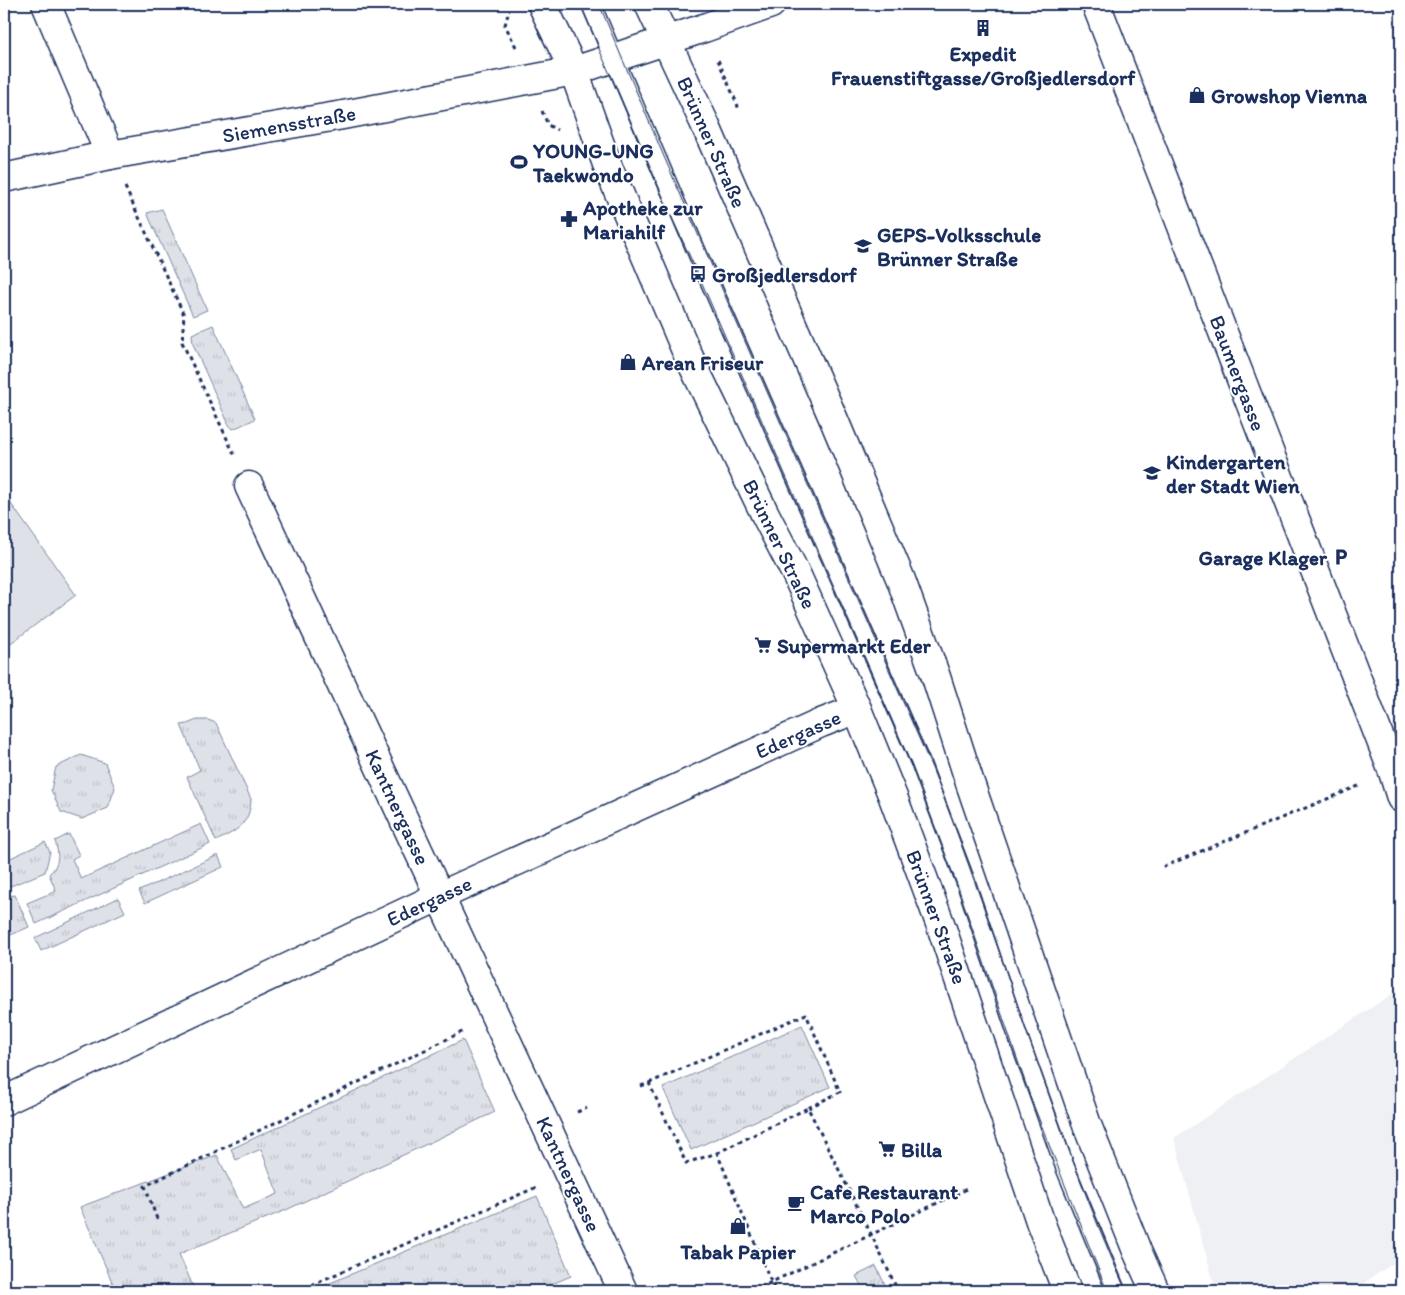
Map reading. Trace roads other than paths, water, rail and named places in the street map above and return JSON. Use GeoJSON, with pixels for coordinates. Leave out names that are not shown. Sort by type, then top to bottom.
{"type":"FeatureCollection","features":[{"type":"Feature","properties":{"kind":"main road"},"geometry":{"type":"LineString","coordinates":[[46,4],[110,155]]}},
{"type":"Feature","properties":{"kind":"main road","name":"Brünner Straße"},"geometry":{"type":"LineString","coordinates":[[542,4],[574,71],[608,167],[687,353],[797,576],[893,797],[941,926],[1041,1224],[1067,1291]]}},
{"type":"Feature","properties":{"kind":"main road","name":"Brünner Straße"},"geometry":{"type":"LineString","coordinates":[[649,4],[704,122],[834,420],[901,580],[936,677],[970,783],[1088,1125],[1137,1251],[1155,1291]]}},
{"type":"Feature","properties":{"kind":"main road","name":"Siemensstraße"},"geometry":{"type":"LineString","coordinates":[[4,178],[110,155],[343,115],[574,71],[771,4]]}},
{"type":"Feature","properties":{"kind":"main road","name":"Baumergasse"},"geometry":{"type":"LineString","coordinates":[[1096,4],[1393,772],[1401,798]]}},
{"type":"Feature","properties":{"kind":"main road","name":"Kantnergasse"},"geometry":{"type":"LineString","coordinates":[[249,486],[623,1291]]}},
{"type":"Feature","properties":{"kind":"main road","name":"Edergasse"},"geometry":{"type":"LineString","coordinates":[[4,1101],[440,896],[821,723],[856,709]]}},
{"type":"Feature","properties":{"kind":"lane"},"geometry":{"type":"LineString","coordinates":[[590,4],[921,764],[965,880],[1016,1032],[1066,1167],[1116,1291]]}},
{"type":"Feature","properties":{"kind":"tram line"},"geometry":{"type":"LineString","coordinates":[[580,4],[660,192],[698,274],[912,766],[958,887],[1031,1099],[1107,1291]]}},
{"type":"Feature","properties":{"kind":"tram line"},"geometry":{"type":"LineString","coordinates":[[599,4],[932,768],[981,899],[1073,1162],[1126,1291]]}},
{"type":"Feature","properties":{"kind":"place","name":"Expedit Frauenstiftgasse/Großjedlersdorf"},"geometry":{"type":"Point","coordinates":[983,28]}},
{"type":"Feature","properties":{"kind":"place","name":"Growshop Vienna"},"geometry":{"type":"Point","coordinates":[1197,95]}},
{"type":"Feature","properties":{"kind":"place","name":"YOUNG-UNG Taekwondo"},"geometry":{"type":"Point","coordinates":[519,162]}},
{"type":"Feature","properties":{"kind":"place","name":"Apotheke zur Mariahilf"},"geometry":{"type":"Point","coordinates":[569,219]}},
{"type":"Feature","properties":{"kind":"place","name":"GEPS-Volksschule Brünner Straße"},"geometry":{"type":"Point","coordinates":[863,246]}},
{"type":"Feature","properties":{"kind":"place","name":"Großjedlersdorf"},"geometry":{"type":"Point","coordinates":[698,274]}},
{"type":"Feature","properties":{"kind":"place","name":"Arean Friseur"},"geometry":{"type":"Point","coordinates":[628,362]}},
{"type":"Feature","properties":{"kind":"place","name":"Kindergarten der Stadt Wien"},"geometry":{"type":"Point","coordinates":[1152,473]}},
{"type":"Feature","properties":{"kind":"place","name":"Garage Klager"},"geometry":{"type":"Point","coordinates":[1341,557]}},
{"type":"Feature","properties":{"kind":"place","name":"Supermarkt Eder"},"geometry":{"type":"Point","coordinates":[763,645]}},
{"type":"Feature","properties":{"kind":"place","name":"Billa"},"geometry":{"type":"Point","coordinates":[887,1149]}},
{"type":"Feature","properties":{"kind":"place","name":"Cafe Restaurant Marco Polo"},"geometry":{"type":"Point","coordinates":[796,1203]}},
{"type":"Feature","properties":{"kind":"place","name":"Tabak Papier"},"geometry":{"type":"Point","coordinates":[738,1226]}}]}
